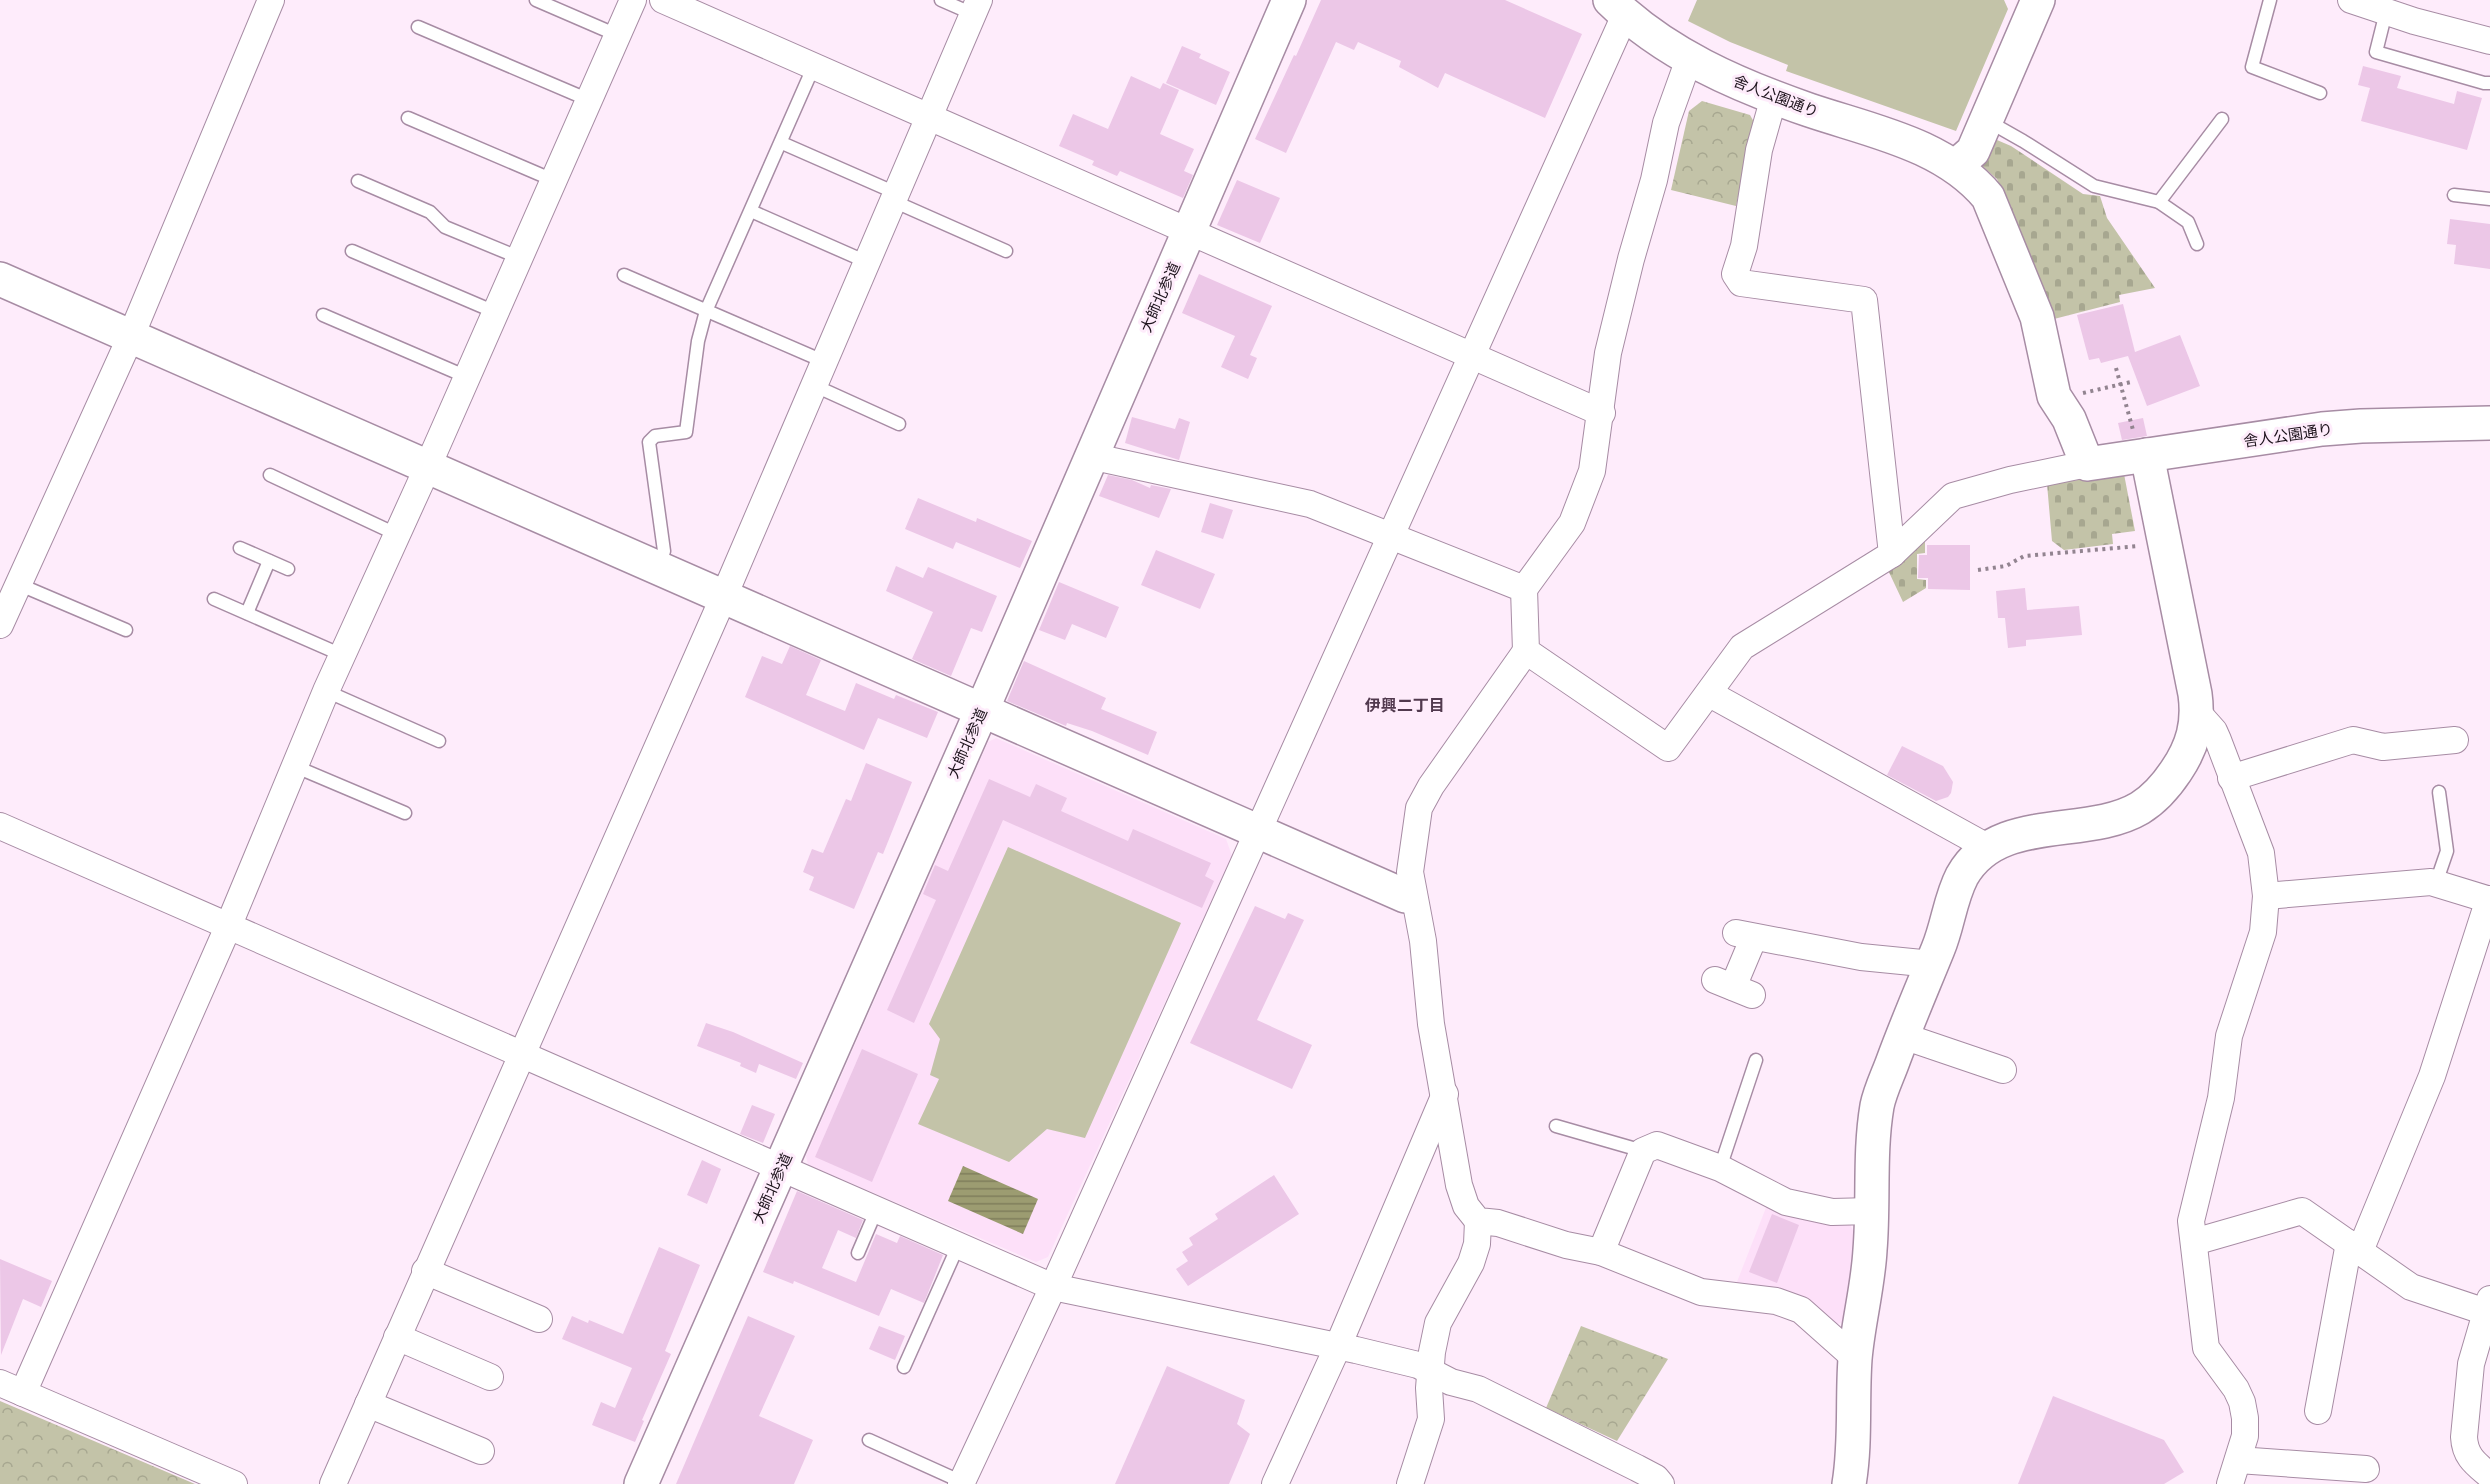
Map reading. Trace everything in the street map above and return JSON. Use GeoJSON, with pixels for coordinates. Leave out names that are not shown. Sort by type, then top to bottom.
{"type":"FeatureCollection","features":[{"type":"Feature","properties":{"kind":"street"},"geometry":{"type":"LineString","coordinates":[[0,625],[131,336],[271,0]]}},
{"type":"Feature","properties":{"kind":"street"},"geometry":{"type":"LineString","coordinates":[[23,1393],[228,927],[326,691],[428,467],[633,0]]}},
{"type":"Feature","properties":{"kind":"street"},"geometry":{"type":"LineString","coordinates":[[663,0],[813,68],[1189,230],[1471,357],[1602,413]]}},
{"type":"Feature","properties":{"kind":"street","name":"大師北参道"},"geometry":{"type":"LineString","coordinates":[[641,1484],[982,710],[1289,0]]}},
{"type":"Feature","properties":{"kind":"street"},"geometry":{"type":"LineString","coordinates":[[1956,166],[1973,151],[2038,0]]}},
{"type":"Feature","properties":{"kind":"street"},"geometry":{"type":"LineString","coordinates":[[2351,0],[2490,41]]}},
{"type":"Feature","properties":{"kind":"street"},"geometry":{"type":"LineString","coordinates":[[962,1483],[1053,1287],[1471,357],[1619,6]]}},
{"type":"Feature","properties":{"kind":"street","name":"舎人公園通り"},"geometry":{"type":"LineString","coordinates":[[1619,6],[1650,34],[1689,58],[1774,97],[1923,149],[1956,166],[1974,181],[1988,197],[2037,316],[2056,399],[2069,419],[2087,464],[2141,446],[2322,429],[2490,423]]}},
{"type":"Feature","properties":{"kind":"street"},"geometry":{"type":"LineString","coordinates":[[333,1484],[724,596],[976,7]]}},
{"type":"Feature","properties":{"kind":"street"},"geometry":{"type":"LineString","coordinates":[[1410,1484],[1431,1419],[1429,1388],[1432,1352],[1438,1323],[1471,1263],[1477,1244],[1478,1221],[1466,1206],[1459,1185],[1431,1024],[1423,942],[1410,898],[1410,872],[1419,808],[1431,786],[1526,651],[1524,589],[1572,524],[1592,471],[1602,413],[1608,353],[1631,259],[1654,180],[1666,123],[1689,58]]}},
{"type":"Feature","properties":{"kind":"street"},"geometry":{"type":"LineString","coordinates":[[1774,97],[1759,150],[1744,246],[1735,274],[1740,283],[1864,300],[1892,554]]}},
{"type":"Feature","properties":{"kind":"street"},"geometry":{"type":"LineString","coordinates":[[0,279],[659,567],[1257,833],[1410,898]]}},
{"type":"Feature","properties":{"kind":"street"},"geometry":{"type":"LineString","coordinates":[[1849,1484],[1853,1462],[1855,1358],[1870,1250],[1877,1104],[1940,944],[1956,887],[1964,872],[1989,848],[2015,834],[2114,818],[2139,808],[2163,790],[2183,761],[2193,738],[2198,714],[2141,446]]}},
{"type":"Feature","properties":{"kind":"street"},"geometry":{"type":"LineString","coordinates":[[1090,456],[1310,504],[1524,589]]}},
{"type":"Feature","properties":{"kind":"street"},"geometry":{"type":"LineString","coordinates":[[1526,651],[1668,748],[1710,694],[1742,647],[1892,554],[1953,496],[2010,480],[2087,464]]}},
{"type":"Feature","properties":{"kind":"street"},"geometry":{"type":"LineString","coordinates":[[1710,694],[1989,848]]}},
{"type":"Feature","properties":{"kind":"street"},"geometry":{"type":"LineString","coordinates":[[2198,714],[2214,731],[2261,853],[2266,896],[2263,932],[2229,1036],[2221,1098],[2191,1221],[2205,1348],[2236,1389],[2242,1402],[2245,1436],[2230,1484]]}},
{"type":"Feature","properties":{"kind":"street"},"geometry":{"type":"LineString","coordinates":[[2231,778],[2353,740],[2383,747],[2455,740]]}},
{"type":"Feature","properties":{"kind":"street"},"geometry":{"type":"LineString","coordinates":[[0,826],[1053,1287],[1338,1346],[1418,1365],[1451,1382],[1478,1389],[1637,1468],[1656,1478],[1661,1484]]}},
{"type":"Feature","properties":{"kind":"street"},"geometry":{"type":"LineString","coordinates":[[2266,896],[2436,883],[2490,899],[2432,1076],[2355,1247],[2318,1411]]}},
{"type":"Feature","properties":{"kind":"street"},"geometry":{"type":"LineString","coordinates":[[1733,988],[1745,935],[1861,957],[1932,964]]}},
{"type":"Feature","properties":{"kind":"street"},"geometry":{"type":"LineString","coordinates":[[1903,1036],[2003,1070]]}},
{"type":"Feature","properties":{"kind":"street"},"geometry":{"type":"LineString","coordinates":[[1275,1484],[1338,1346],[1445,1094]]}},
{"type":"Feature","properties":{"kind":"street"},"geometry":{"type":"LineString","coordinates":[[1601,1252],[1643,1151],[1657,1145],[1720,1168],[1786,1202],[1832,1212],[1871,1211]]}},
{"type":"Feature","properties":{"kind":"street"},"geometry":{"type":"LineString","coordinates":[[2194,1242],[2302,1211],[2410,1287],[2488,1306],[2482,1352],[2470,1364],[2465,1449],[2471,1461],[2490,1476]]}},
{"type":"Feature","properties":{"kind":"street"},"geometry":{"type":"LineString","coordinates":[[1478,1221],[1498,1223],[1566,1245],[1601,1252],[1701,1292],[1776,1301],[1790,1305],[1801,1310],[1855,1358]]}},
{"type":"Feature","properties":{"kind":"street"},"geometry":{"type":"LineString","coordinates":[[425,1271],[539,1319]]}},
{"type":"Feature","properties":{"kind":"street"},"geometry":{"type":"LineString","coordinates":[[397,1337],[490,1377]]}},
{"type":"Feature","properties":{"kind":"street"},"geometry":{"type":"LineString","coordinates":[[0,1383],[234,1484]]}},
{"type":"Feature","properties":{"kind":"street"},"geometry":{"type":"LineString","coordinates":[[368,1404],[481,1451]]}},
{"type":"Feature","properties":{"kind":"street"},"geometry":{"type":"LineString","coordinates":[[2238,1460],[2333,1475],[2366,1470]]}},
{"type":"Feature","properties":{"kind":"lane"},"geometry":{"type":"LineString","coordinates":[[536,0],[616,35]]}},
{"type":"Feature","properties":{"kind":"lane"},"geometry":{"type":"LineString","coordinates":[[941,0],[976,7]]}},
{"type":"Feature","properties":{"kind":"lane"},"geometry":{"type":"LineString","coordinates":[[2270,0],[2252,67],[2320,93]]}},
{"type":"Feature","properties":{"kind":"lane"},"geometry":{"type":"LineString","coordinates":[[2386,12],[2376,52],[2490,83]]}},
{"type":"Feature","properties":{"kind":"lane"},"geometry":{"type":"LineString","coordinates":[[418,27],[589,100]]}},
{"type":"Feature","properties":{"kind":"lane"},"geometry":{"type":"LineString","coordinates":[[659,567],[664,552],[650,442],[655,436],[686,432],[698,341],[706,311],[782,143],[813,68]]}},
{"type":"Feature","properties":{"kind":"lane"},"geometry":{"type":"LineString","coordinates":[[408,118],[553,180]]}},
{"type":"Feature","properties":{"kind":"lane"},"geometry":{"type":"LineString","coordinates":[[2159,202],[2222,119]]}},
{"type":"Feature","properties":{"kind":"lane"},"geometry":{"type":"LineString","coordinates":[[1985,120],[2094,186],[2159,202],[2188,222],[2197,244]]}},
{"type":"Feature","properties":{"kind":"lane"},"geometry":{"type":"LineString","coordinates":[[782,143],[1006,251]]}},
{"type":"Feature","properties":{"kind":"lane"},"geometry":{"type":"LineString","coordinates":[[358,180],[430,212],[445,227],[519,258]]}},
{"type":"Feature","properties":{"kind":"lane"},"geometry":{"type":"LineString","coordinates":[[2454,195],[2490,200]]}},
{"type":"Feature","properties":{"kind":"lane"},"geometry":{"type":"LineString","coordinates":[[751,211],[867,262]]}},
{"type":"Feature","properties":{"kind":"lane"},"geometry":{"type":"LineString","coordinates":[[352,251],[495,312]]}},
{"type":"Feature","properties":{"kind":"lane"},"geometry":{"type":"LineString","coordinates":[[624,275],[823,361]]}},
{"type":"Feature","properties":{"kind":"lane"},"geometry":{"type":"LineString","coordinates":[[324,315],[467,376]]}},
{"type":"Feature","properties":{"kind":"lane"},"geometry":{"type":"LineString","coordinates":[[813,386],[899,424]]}},
{"type":"Feature","properties":{"kind":"lane"},"geometry":{"type":"LineString","coordinates":[[270,475],[396,534]]}},
{"type":"Feature","properties":{"kind":"lane"},"geometry":{"type":"LineString","coordinates":[[240,548],[288,569]]}},
{"type":"Feature","properties":{"kind":"lane"},"geometry":{"type":"LineString","coordinates":[[247,613],[269,561]]}},
{"type":"Feature","properties":{"kind":"lane"},"geometry":{"type":"LineString","coordinates":[[18,584],[126,630]]}},
{"type":"Feature","properties":{"kind":"lane"},"geometry":{"type":"LineString","coordinates":[[214,599],[342,655]]}},
{"type":"Feature","properties":{"kind":"lane"},"geometry":{"type":"LineString","coordinates":[[326,691],[439,741]]}},
{"type":"Feature","properties":{"kind":"lane"},"geometry":{"type":"LineString","coordinates":[[294,766],[405,813]]}},
{"type":"Feature","properties":{"kind":"lane"},"geometry":{"type":"LineString","coordinates":[[2436,883],[2447,851],[2439,792]]}},
{"type":"Feature","properties":{"kind":"lane"},"geometry":{"type":"LineString","coordinates":[[1720,1168],[1756,1060]]}},
{"type":"Feature","properties":{"kind":"lane"},"geometry":{"type":"LineString","coordinates":[[1556,1126],[1643,1151]]}},
{"type":"Feature","properties":{"kind":"lane"},"geometry":{"type":"LineString","coordinates":[[858,1253],[876,1211]]}},
{"type":"Feature","properties":{"kind":"lane"},"geometry":{"type":"LineString","coordinates":[[904,1367],[957,1246]]}},
{"type":"Feature","properties":{"kind":"lane"},"geometry":{"type":"LineString","coordinates":[[869,1440],[962,1483]]}},
{"type":"Feature","properties":{"kind":"path"},"geometry":{"type":"LineString","coordinates":[[2116,368],[2141,446]]}},
{"type":"Feature","properties":{"kind":"path"},"geometry":{"type":"LineString","coordinates":[[2056,399],[2131,382]]}},
{"type":"Feature","properties":{"kind":"path"},"geometry":{"type":"LineString","coordinates":[[1978,570],[2006,566],[2024,556],[2146,545]]}},
{"type":"Feature","properties":{"kind":"shaded area"},"geometry":{"type":"Polygon","coordinates":[[[996,738],[1226,839],[1232,856],[1048,1257],[1036,1262],[808,1165],[806,1156],[988,742],[996,738]]]}},
{"type":"Feature","properties":{"kind":"shaded area"},"geometry":{"type":"Polygon","coordinates":[[[963,1166],[1038,1199],[1023,1234],[948,1201],[963,1166]]]}},
{"type":"Feature","properties":{"kind":"shaded area"},"geometry":{"type":"Polygon","coordinates":[[[1769,1200],[1847,1217],[1859,1244],[1849,1320],[1829,1327],[1735,1287],[1769,1200]]]}},
{"type":"Feature","properties":{"kind":"green space"},"geometry":{"type":"Polygon","coordinates":[[[1697,0],[2004,0],[2008,9],[1956,131],[1786,71],[1788,65],[1730,42],[1688,21],[1697,0]]]}},
{"type":"Feature","properties":{"kind":"green space"},"geometry":{"type":"Polygon","coordinates":[[[1702,101],[1750,115],[1754,122],[1736,206],[1671,190],[1689,111],[1702,101]]]}},
{"type":"Feature","properties":{"kind":"green space"},"geometry":{"type":"Polygon","coordinates":[[[1990,137],[2011,146],[2083,194],[2100,196],[2107,218],[2155,288],[2119,295],[2120,302],[2054,319],[1997,179],[1980,164],[1990,137]]]}},
{"type":"Feature","properties":{"kind":"green space"},"geometry":{"type":"Polygon","coordinates":[[[2124,474],[2135,531],[2112,534],[2113,544],[2064,550],[2052,541],[2047,484],[2124,474]]]}},
{"type":"Feature","properties":{"kind":"green space"},"geometry":{"type":"Polygon","coordinates":[[[1925,536],[1925,553],[1917,554],[1917,579],[1926,580],[1926,588],[1903,602],[1887,568],[1925,536]]]}},
{"type":"Feature","properties":{"kind":"green space"},"geometry":{"type":"Polygon","coordinates":[[[1008,847],[1181,923],[1085,1138],[1047,1129],[1009,1162],[918,1124],[939,1079],[930,1075],[940,1039],[929,1024],[1008,847]]]}},
{"type":"Feature","properties":{"kind":"green space"},"geometry":{"type":"Polygon","coordinates":[[[1581,1326],[1668,1359],[1617,1441],[1546,1408],[1581,1326]]]}},
{"type":"Feature","properties":{"kind":"green space"},"geometry":{"type":"Polygon","coordinates":[[[0,1401],[195,1484],[0,1484],[0,1401]]]}},
{"type":"Feature","properties":{"kind":"building"},"geometry":{"type":"Polygon","coordinates":[[[1321,0],[1505,0],[1582,34],[1545,118],[1445,73],[1438,88],[1399,67],[1401,61],[1358,42],[1354,50],[1336,42],[1286,153],[1255,139],[1321,0]]]}},
{"type":"Feature","properties":{"kind":"building"},"geometry":{"type":"Polygon","coordinates":[[[1182,46],[1201,54],[1199,58],[1230,72],[1216,105],[1166,83],[1182,46]]]}},
{"type":"Feature","properties":{"kind":"building"},"geometry":{"type":"Polygon","coordinates":[[[2363,66],[2401,76],[2397,88],[2454,104],[2457,91],[2482,98],[2467,150],[2361,121],[2370,88],[2358,85],[2363,66]]]}},
{"type":"Feature","properties":{"kind":"building"},"geometry":{"type":"Polygon","coordinates":[[[1131,76],[1160,89],[1163,83],[1179,90],[1160,134],[1194,149],[1184,171],[1193,175],[1183,198],[1120,171],[1117,176],[1092,165],[1094,161],[1059,146],[1073,114],[1108,129],[1131,76]]]}},
{"type":"Feature","properties":{"kind":"building"},"geometry":{"type":"Polygon","coordinates":[[[1237,180],[1280,198],[1260,243],[1217,225],[1237,180]]]}},
{"type":"Feature","properties":{"kind":"building"},"geometry":{"type":"Polygon","coordinates":[[[2450,219],[2490,224],[2490,269],[2454,264],[2456,245],[2447,244],[2450,219]]]}},
{"type":"Feature","properties":{"kind":"building"},"geometry":{"type":"Polygon","coordinates":[[[1199,274],[1272,306],[1250,355],[1257,358],[1248,379],[1221,367],[1235,336],[1182,313],[1199,274]]]}},
{"type":"Feature","properties":{"kind":"building"},"geometry":{"type":"Polygon","coordinates":[[[2123,304],[2135,352],[2180,335],[2200,386],[2147,406],[2128,356],[2101,363],[2099,358],[2089,360],[2077,315],[2123,304]]]}},
{"type":"Feature","properties":{"kind":"building"},"geometry":{"type":"Polygon","coordinates":[[[1132,417],[1175,429],[1179,418],[1190,422],[1179,460],[1125,443],[1132,417]]]}},
{"type":"Feature","properties":{"kind":"building"},"geometry":{"type":"Polygon","coordinates":[[[2143,418],[2147,436],[2122,440],[2118,423],[2143,418]]]}},
{"type":"Feature","properties":{"kind":"building"},"geometry":{"type":"Polygon","coordinates":[[[1108,475],[1132,480],[1150,488],[1151,485],[1171,489],[1159,518],[1099,496],[1108,475]]]}},
{"type":"Feature","properties":{"kind":"building"},"geometry":{"type":"Polygon","coordinates":[[[918,498],[976,522],[977,518],[1032,541],[1020,568],[956,542],[953,549],[905,529],[918,498]]]}},
{"type":"Feature","properties":{"kind":"building"},"geometry":{"type":"Polygon","coordinates":[[[1210,503],[1233,510],[1223,539],[1201,532],[1210,503]]]}},
{"type":"Feature","properties":{"kind":"building"},"geometry":{"type":"Polygon","coordinates":[[[1927,545],[1970,545],[1970,590],[1928,589],[1928,578],[1918,578],[1919,555],[1927,555],[1927,545]]]}},
{"type":"Feature","properties":{"kind":"building"},"geometry":{"type":"Polygon","coordinates":[[[1156,550],[1215,574],[1200,609],[1141,585],[1156,550]]]}},
{"type":"Feature","properties":{"kind":"building"},"geometry":{"type":"Polygon","coordinates":[[[896,566],[923,578],[928,567],[997,596],[982,632],[971,628],[951,676],[912,659],[933,612],[886,591],[896,566]]]}},
{"type":"Feature","properties":{"kind":"building"},"geometry":{"type":"Polygon","coordinates":[[[1059,582],[1119,607],[1106,638],[1072,624],[1065,640],[1039,630],[1059,582]]]}},
{"type":"Feature","properties":{"kind":"building"},"geometry":{"type":"Polygon","coordinates":[[[2025,588],[2027,610],[2079,606],[2082,635],[2026,640],[2026,646],[2008,648],[2005,618],[1998,618],[1996,591],[2025,588]]]}},
{"type":"Feature","properties":{"kind":"building"},"geometry":{"type":"Polygon","coordinates":[[[790,646],[821,660],[806,695],[845,711],[856,683],[894,699],[896,695],[938,712],[927,738],[878,718],[864,750],[745,697],[762,656],[782,664],[790,646]]]}},
{"type":"Feature","properties":{"kind":"building"},"geometry":{"type":"Polygon","coordinates":[[[1024,661],[1106,698],[1101,709],[1157,732],[1148,755],[1092,731],[1067,723],[1066,726],[1007,701],[1024,661]]]}},
{"type":"Feature","properties":{"kind":"building"},"geometry":{"type":"Polygon","coordinates":[[[1902,746],[1943,766],[1953,782],[1948,797],[1936,801],[1887,775],[1902,746]]]}},
{"type":"Feature","properties":{"kind":"building"},"geometry":{"type":"Polygon","coordinates":[[[866,763],[912,782],[883,854],[878,852],[854,909],[809,890],[814,877],[803,872],[812,849],[823,853],[846,799],[851,801],[866,763]]]}},
{"type":"Feature","properties":{"kind":"building"},"geometry":{"type":"Polygon","coordinates":[[[989,779],[1030,797],[1036,784],[1067,798],[1061,811],[1128,841],[1133,829],[1211,863],[1205,876],[1214,881],[1202,908],[1003,820],[914,1023],[887,1010],[936,900],[923,894],[935,865],[948,871],[989,779]]]}},
{"type":"Feature","properties":{"kind":"building"},"geometry":{"type":"Polygon","coordinates":[[[1255,906],[1285,919],[1288,913],[1304,920],[1257,1020],[1312,1045],[1292,1089],[1190,1043],[1255,906]]]}},
{"type":"Feature","properties":{"kind":"building"},"geometry":{"type":"Polygon","coordinates":[[[706,1023],[733,1032],[803,1063],[796,1079],[759,1064],[756,1073],[740,1066],[741,1063],[697,1046],[706,1023]]]}},
{"type":"Feature","properties":{"kind":"building"},"geometry":{"type":"Polygon","coordinates":[[[862,1049],[918,1074],[872,1182],[815,1157],[862,1049]]]}},
{"type":"Feature","properties":{"kind":"building"},"geometry":{"type":"Polygon","coordinates":[[[752,1105],[775,1114],[763,1143],[740,1134],[752,1105]]]}},
{"type":"Feature","properties":{"kind":"building"},"geometry":{"type":"Polygon","coordinates":[[[702,1160],[721,1169],[707,1204],[687,1195],[702,1160]]]}},
{"type":"Feature","properties":{"kind":"building"},"geometry":{"type":"Polygon","coordinates":[[[1274,1175],[1299,1214],[1188,1286],[1176,1269],[1188,1261],[1182,1252],[1193,1245],[1189,1238],[1218,1219],[1215,1214],[1274,1175]]]}},
{"type":"Feature","properties":{"kind":"building"},"geometry":{"type":"Polygon","coordinates":[[[797,1191],[863,1220],[856,1238],[838,1230],[822,1268],[856,1282],[876,1234],[897,1243],[900,1236],[943,1255],[924,1303],[891,1289],[879,1316],[794,1281],[793,1284],[763,1272],[797,1191]]]}},
{"type":"Feature","properties":{"kind":"building"},"geometry":{"type":"Polygon","coordinates":[[[1772,1214],[1799,1225],[1777,1283],[1749,1272],[1772,1214]]]}},
{"type":"Feature","properties":{"kind":"building"},"geometry":{"type":"Polygon","coordinates":[[[659,1247],[700,1265],[665,1351],[671,1354],[642,1420],[644,1421],[635,1442],[592,1425],[601,1402],[615,1408],[632,1368],[562,1339],[572,1316],[588,1323],[589,1320],[623,1334],[659,1247]]]}},
{"type":"Feature","properties":{"kind":"building"},"geometry":{"type":"Polygon","coordinates":[[[0,1259],[52,1281],[41,1307],[23,1299],[1,1355],[0,1259]]]}},
{"type":"Feature","properties":{"kind":"building"},"geometry":{"type":"Polygon","coordinates":[[[748,1316],[795,1336],[759,1416],[813,1440],[794,1484],[676,1484],[748,1316]]]}},
{"type":"Feature","properties":{"kind":"building"},"geometry":{"type":"Polygon","coordinates":[[[879,1326],[905,1336],[895,1360],[869,1349],[879,1326]]]}},
{"type":"Feature","properties":{"kind":"building"},"geometry":{"type":"Polygon","coordinates":[[[1167,1366],[1245,1400],[1237,1424],[1250,1434],[1229,1484],[1115,1484],[1167,1366]]]}},
{"type":"Feature","properties":{"kind":"building"},"geometry":{"type":"Polygon","coordinates":[[[2053,1396],[2164,1440],[2184,1472],[2164,1484],[2018,1484],[2053,1396]]]}},
{"type":"Feature","properties":{"kind":"district","name":"伊興二丁目"},"geometry":{"type":"Point","coordinates":[1405,705]}}]}
